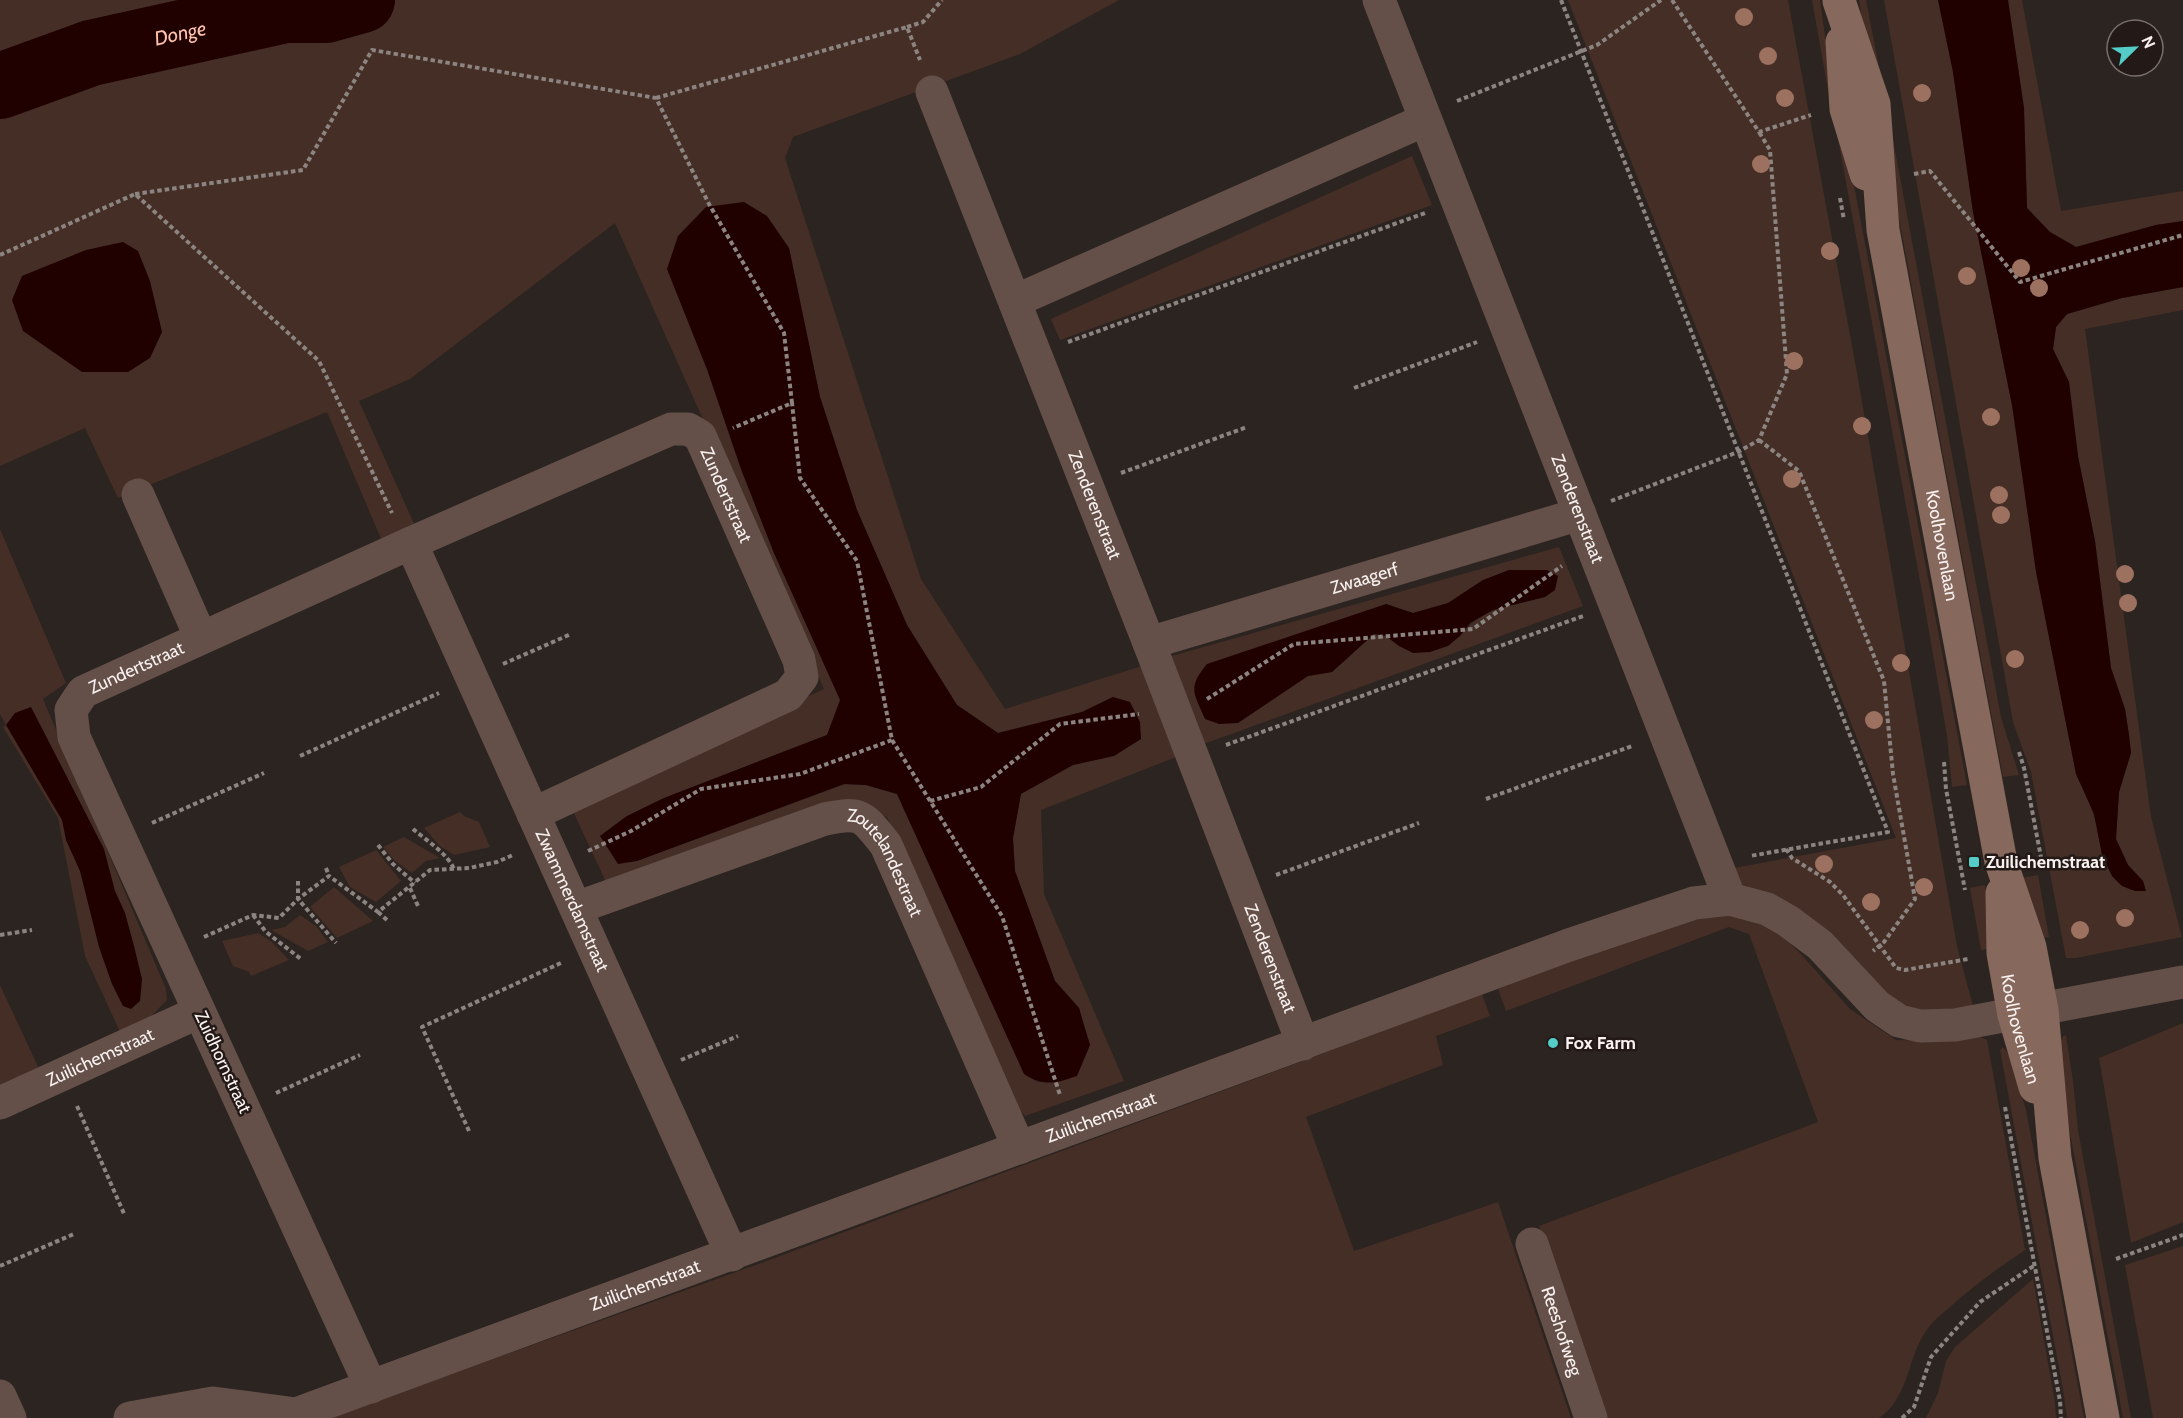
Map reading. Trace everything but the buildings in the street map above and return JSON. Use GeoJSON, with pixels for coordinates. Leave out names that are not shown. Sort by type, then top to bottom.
{"type":"FeatureCollection","features":[{"type":"Feature","properties":{"kind":"street","name":"Zenderenstraat"},"geometry":{"type":"LineString","coordinates":[[1379,0],[1730,898]]}},
{"type":"Feature","properties":{"kind":"street","name":"Koolhovenlaan"},"geometry":{"type":"LineString","coordinates":[[1839,0],[1874,104],[1883,230],[2001,862],[2030,947],[2028,1012]]}},
{"type":"Feature","properties":{"kind":"street","name":"Zenderenstraat"},"geometry":{"type":"LineString","coordinates":[[932,92],[1088,485],[1303,1044]]}},
{"type":"Feature","properties":{"kind":"street"},"geometry":{"type":"LineString","coordinates":[[1015,302],[1424,117]]}},
{"type":"Feature","properties":{"kind":"street","name":"Zundertstraat"},"geometry":{"type":"LineString","coordinates":[[74,737],[71,710],[83,692],[201,638],[404,532],[671,429],[688,429],[700,436],[799,660],[802,677],[788,696],[539,827]]}},
{"type":"Feature","properties":{"kind":"street","name":"Zundertstraat"},"geometry":{"type":"LineString","coordinates":[[138,495],[201,638]]}},
{"type":"Feature","properties":{"kind":"street","name":"Zwaagerf"},"geometry":{"type":"LineString","coordinates":[[1149,643],[1580,513]]}},
{"type":"Feature","properties":{"kind":"street","name":"Zwammerdamstraat"},"geometry":{"type":"LineString","coordinates":[[404,532],[732,1255]]}},
{"type":"Feature","properties":{"kind":"street","name":"Zuidhornstraat"},"geometry":{"type":"LineString","coordinates":[[74,737],[371,1388]]}},
{"type":"Feature","properties":{"kind":"street","name":"Zoutelandestraat"},"geometry":{"type":"LineString","coordinates":[[576,908],[825,819],[848,814],[867,820],[886,845],[1019,1148]]}},
{"type":"Feature","properties":{"kind":"street","name":"Koolhovenlaan"},"geometry":{"type":"LineString","coordinates":[[2001,862],[2004,953],[2028,1012],[2103,1418]]}},
{"type":"Feature","properties":{"kind":"street","name":"Zuilichemstraat"},"geometry":{"type":"LineString","coordinates":[[130,1418],[213,1403],[296,1414],[1644,919],[1694,903],[1730,898],[1767,909],[1788,921],[1820,945],[1877,1006],[1899,1021],[1920,1026],[1942,1027],[2183,982]]}},
{"type":"Feature","properties":{"kind":"street","name":"Zuilichemstraat"},"geometry":{"type":"LineString","coordinates":[[0,1103],[199,1012]]}},
{"type":"Feature","properties":{"kind":"street","name":"Reeshofweg"},"geometry":{"type":"LineString","coordinates":[[1532,1244],[1591,1418]]}},
{"type":"Feature","properties":{"kind":"street"},"geometry":{"type":"LineString","coordinates":[[0,1396],[10,1418]]}},
{"type":"Feature","properties":{"kind":"path"},"geometry":{"type":"LineString","coordinates":[[0,255],[135,194],[303,170],[372,50],[656,98],[923,22],[942,0]]}},
{"type":"Feature","properties":{"kind":"path"},"geometry":{"type":"LineString","coordinates":[[1561,0],[1888,832],[1716,861]]}},
{"type":"Feature","properties":{"kind":"path"},"geometry":{"type":"LineString","coordinates":[[1424,117],[1597,45],[1661,0]]}},
{"type":"Feature","properties":{"kind":"path"},"geometry":{"type":"LineString","coordinates":[[1580,513],[1738,452],[1759,440],[1787,374],[1770,150],[1672,0]]}},
{"type":"Feature","properties":{"kind":"path"},"geometry":{"type":"LineString","coordinates":[[907,27],[932,92]]}},
{"type":"Feature","properties":{"kind":"path"},"geometry":{"type":"LineString","coordinates":[[656,98],[708,204],[784,333],[792,403],[730,429]]}},
{"type":"Feature","properties":{"kind":"path"},"geometry":{"type":"LineString","coordinates":[[1759,132],[1805,115],[1814,114]]}},
{"type":"Feature","properties":{"kind":"path"},"geometry":{"type":"LineString","coordinates":[[1914,174],[1930,171],[2020,282],[2183,235]]}},
{"type":"Feature","properties":{"kind":"path"},"geometry":{"type":"LineString","coordinates":[[135,194],[319,361],[404,532]]}},
{"type":"Feature","properties":{"kind":"path"},"geometry":{"type":"LineString","coordinates":[[1036,353],[1456,201]]}},
{"type":"Feature","properties":{"kind":"path"},"geometry":{"type":"LineString","coordinates":[[1354,388],[1508,331]]}},
{"type":"Feature","properties":{"kind":"path"},"geometry":{"type":"LineString","coordinates":[[1088,485],[1247,427]]}},
{"type":"Feature","properties":{"kind":"path"},"geometry":{"type":"LineString","coordinates":[[1759,440],[1799,471],[1884,681],[1893,774],[1916,899],[1884,942],[1878,945]]}},
{"type":"Feature","properties":{"kind":"path"},"geometry":{"type":"LineString","coordinates":[[1202,702],[1294,644],[1473,628],[1559,567],[1569,563]]}},
{"type":"Feature","properties":{"kind":"path"},"geometry":{"type":"LineString","coordinates":[[1193,757],[1615,605]]}},
{"type":"Feature","properties":{"kind":"path"},"geometry":{"type":"LineString","coordinates":[[300,756],[571,634]]}},
{"type":"Feature","properties":{"kind":"path"},"geometry":{"type":"LineString","coordinates":[[930,801],[981,787],[1060,724],[1148,713]]}},
{"type":"Feature","properties":{"kind":"path"},"geometry":{"type":"LineString","coordinates":[[1486,799],[1665,733]]}},
{"type":"Feature","properties":{"kind":"path"},"geometry":{"type":"LineString","coordinates":[[892,740],[1002,916],[1062,1100]]}},
{"type":"Feature","properties":{"kind":"path"},"geometry":{"type":"LineString","coordinates":[[120,837],[264,773]]}},
{"type":"Feature","properties":{"kind":"path"},"geometry":{"type":"LineString","coordinates":[[1243,887],[1419,823]]}},
{"type":"Feature","properties":{"kind":"path"},"geometry":{"type":"LineString","coordinates":[[378,912],[430,870],[454,869],[497,862],[539,827]]}},
{"type":"Feature","properties":{"kind":"path"},"geometry":{"type":"LineString","coordinates":[[413,829],[449,858],[454,869]]}},
{"type":"Feature","properties":{"kind":"path"},"geometry":{"type":"LineString","coordinates":[[378,845],[393,864],[416,883]]}},
{"type":"Feature","properties":{"kind":"path"},"geometry":{"type":"LineString","coordinates":[[1786,849],[1792,858],[1830,882],[1843,895],[1896,968],[1905,970],[2004,953]]}},
{"type":"Feature","properties":{"kind":"path"},"geometry":{"type":"LineString","coordinates":[[326,868],[329,876],[387,920]]}},
{"type":"Feature","properties":{"kind":"path"},"geometry":{"type":"LineString","coordinates":[[172,952],[253,915],[279,918],[298,899],[329,876]]}},
{"type":"Feature","properties":{"kind":"path"},"geometry":{"type":"LineString","coordinates":[[298,881],[298,899],[336,943]]}},
{"type":"Feature","properties":{"kind":"path"},"geometry":{"type":"LineString","coordinates":[[410,888],[418,906]]}},
{"type":"Feature","properties":{"kind":"path"},"geometry":{"type":"LineString","coordinates":[[253,915],[266,932],[301,959]]}},
{"type":"Feature","properties":{"kind":"path"},"geometry":{"type":"LineString","coordinates":[[0,935],[32,930]]}},
{"type":"Feature","properties":{"kind":"path"},"geometry":{"type":"LineString","coordinates":[[469,1131],[422,1027],[594,948]]}},
{"type":"Feature","properties":{"kind":"path"},"geometry":{"type":"LineString","coordinates":[[650,1074],[738,1036]]}},
{"type":"Feature","properties":{"kind":"path"},"geometry":{"type":"LineString","coordinates":[[243,1107],[360,1055]]}},
{"type":"Feature","properties":{"kind":"path"},"geometry":{"type":"LineString","coordinates":[[63,1074],[125,1215]]}},
{"type":"Feature","properties":{"kind":"path"},"geometry":{"type":"LineString","coordinates":[[0,1266],[74,1234]]}},
{"type":"Feature","properties":{"kind":"path"},"geometry":{"type":"LineString","coordinates":[[2116,1259],[2183,1235]]}},
{"type":"Feature","properties":{"kind":"path"},"geometry":{"type":"LineString","coordinates":[[1902,1418],[1914,1407],[1931,1357],[1980,1302],[2035,1265],[2061,1401],[2061,1418]]}},
{"type":"Feature","properties":{"kind":"shaded area"},"geometry":{"type":"Polygon","coordinates":[[[0,0],[1119,0],[1020,54],[793,137],[785,158],[921,579],[1005,709],[1142,666],[1176,757],[1041,810],[1044,894],[1124,1081],[1025,1116],[1011,1100],[887,817],[860,804],[606,882],[571,807],[824,689],[615,223],[410,379],[359,401],[415,526],[382,541],[327,412],[118,498],[85,428],[0,466],[0,0]],[[789,248],[708,372],[741,469],[774,553],[841,700],[827,735],[664,798],[627,816],[600,836],[637,861],[845,784],[866,785],[897,794],[1024,1073],[1037,1082],[1059,1082],[1089,1045],[1079,1008],[1055,981],[1015,871],[1013,838],[1021,793],[1073,765],[1114,755],[1141,739],[1113,697],[1082,712],[998,733],[957,705],[907,625],[857,510],[820,397],[789,248]]]}},
{"type":"Feature","properties":{"kind":"shaded area"},"geometry":{"type":"Polygon","coordinates":[[[1568,0],[1788,0],[1857,373],[1957,946],[1973,1006],[1924,1013],[1894,1005],[1784,904],[1739,883],[1734,868],[1896,838],[1568,0]]]}},
{"type":"Feature","properties":{"kind":"shaded area"},"geometry":{"type":"Polygon","coordinates":[[[1812,0],[1820,0],[1834,100],[1830,101],[1812,0]]]}},
{"type":"Feature","properties":{"kind":"shaded area"},"geometry":{"type":"Polygon","coordinates":[[[1859,0],[1866,0],[1880,72],[1862,20],[1859,0]]]}},
{"type":"Feature","properties":{"kind":"shaded area"},"geometry":{"type":"Polygon","coordinates":[[[1884,0],[1938,0],[1953,72],[1973,212],[2012,405],[2076,774],[2091,808],[2106,864],[2112,875],[2120,884],[2131,889],[2146,891],[2143,881],[2128,865],[2116,839],[2119,792],[2131,753],[2129,735],[2125,709],[2111,668],[2095,541],[2078,456],[2069,382],[2053,350],[2056,327],[2067,314],[2122,298],[2183,287],[2183,310],[2085,329],[2151,817],[2182,937],[2066,958],[2031,772],[2013,722],[1884,0]]]}},
{"type":"Feature","properties":{"kind":"shaded area"},"geometry":{"type":"Polygon","coordinates":[[[1938,0],[2008,0],[2024,108],[2027,208],[2050,232],[2076,247],[2156,225],[2183,221],[2183,287],[2122,298],[2067,314],[2056,327],[2053,349],[2069,382],[2078,456],[2095,541],[2111,668],[2125,709],[2129,735],[2131,753],[2119,792],[2116,839],[2128,865],[2143,881],[2146,891],[2135,891],[2122,886],[2112,876],[2102,855],[2094,814],[2076,774],[2036,572],[2012,405],[1973,212],[1953,72],[1938,0]]]}},
{"type":"Feature","properties":{"kind":"shaded area"},"geometry":{"type":"Polygon","coordinates":[[[2008,0],[2022,0],[2061,211],[2183,191],[2183,221],[2156,225],[2076,247],[2050,232],[2027,208],[2024,108],[2008,0]]]}},
{"type":"Feature","properties":{"kind":"shaded area"},"geometry":{"type":"Polygon","coordinates":[[[1888,113],[2001,717],[2019,775],[2003,777],[1892,181],[1888,113]]]}},
{"type":"Feature","properties":{"kind":"shaded area"},"geometry":{"type":"Polygon","coordinates":[[[1835,123],[1854,185],[1967,785],[1952,787],[1947,736],[1925,608],[1835,123]]]}},
{"type":"Feature","properties":{"kind":"shaded area"},"geometry":{"type":"Polygon","coordinates":[[[1412,156],[1432,205],[1060,340],[1051,319],[1412,156]]]}},
{"type":"Feature","properties":{"kind":"shaded area"},"geometry":{"type":"Polygon","coordinates":[[[744,202],[767,216],[789,248],[820,397],[857,510],[907,625],[957,705],[998,733],[1082,712],[1113,697],[1130,702],[1140,722],[1141,739],[1114,756],[1073,765],[1021,794],[1013,838],[1015,871],[1055,981],[1079,1008],[1090,1045],[1077,1076],[1044,1082],[1024,1074],[897,794],[866,785],[844,784],[637,861],[618,864],[600,836],[627,816],[664,798],[827,735],[840,700],[774,553],[741,469],[708,372],[667,269],[678,236],[706,207],[744,202]]]}},
{"type":"Feature","properties":{"kind":"shaded area"},"geometry":{"type":"Polygon","coordinates":[[[123,242],[138,251],[150,281],[162,332],[150,358],[128,372],[82,372],[23,331],[12,300],[22,276],[86,250],[123,242]]]}},
{"type":"Feature","properties":{"kind":"shaded area"},"geometry":{"type":"Polygon","coordinates":[[[0,529],[66,683],[43,699],[166,989],[167,1000],[150,1017],[121,1034],[85,956],[58,818],[3,727],[6,725],[0,714],[0,529]]]}},
{"type":"Feature","properties":{"kind":"shaded area"},"geometry":{"type":"Polygon","coordinates":[[[1559,547],[1583,606],[1201,745],[1168,657],[1559,547]],[[1483,580],[1449,603],[1413,613],[1386,604],[1308,676],[1332,672],[1374,634],[1386,636],[1399,646],[1460,636],[1469,626],[1488,613],[1509,605],[1545,597],[1483,580]]]}},
{"type":"Feature","properties":{"kind":"shaded area"},"geometry":{"type":"Polygon","coordinates":[[[1509,570],[1547,570],[1558,576],[1555,590],[1545,597],[1493,610],[1470,623],[1448,646],[1430,652],[1413,653],[1386,636],[1374,634],[1332,672],[1308,676],[1238,723],[1219,724],[1205,719],[1194,691],[1197,679],[1207,664],[1386,604],[1413,613],[1448,603],[1483,580],[1509,570]]]}},
{"type":"Feature","properties":{"kind":"shaded area"},"geometry":{"type":"Polygon","coordinates":[[[31,707],[104,849],[115,891],[125,913],[142,979],[140,1001],[131,1009],[123,1006],[112,984],[99,947],[80,871],[66,840],[62,820],[6,725],[15,713],[31,707]]]}},
{"type":"Feature","properties":{"kind":"shaded area"},"geometry":{"type":"Polygon","coordinates":[[[460,812],[479,822],[490,847],[454,855],[440,846],[424,828],[460,812]]]}},
{"type":"Feature","properties":{"kind":"shaded area"},"geometry":{"type":"Polygon","coordinates":[[[404,837],[440,858],[426,861],[412,873],[395,861],[383,847],[404,837]]]}},
{"type":"Feature","properties":{"kind":"shaded area"},"geometry":{"type":"Polygon","coordinates":[[[376,850],[401,881],[376,902],[350,887],[339,867],[376,850]]]}},
{"type":"Feature","properties":{"kind":"shaded area"},"geometry":{"type":"Polygon","coordinates":[[[2038,875],[2049,937],[2038,939],[2022,878],[2038,875]]]}},
{"type":"Feature","properties":{"kind":"shaded area"},"geometry":{"type":"Polygon","coordinates":[[[1985,885],[1993,948],[1981,950],[1970,888],[1985,885]]]}},
{"type":"Feature","properties":{"kind":"shaded area"},"geometry":{"type":"Polygon","coordinates":[[[334,887],[373,921],[337,938],[310,907],[334,887]]]}},
{"type":"Feature","properties":{"kind":"shaded area"},"geometry":{"type":"Polygon","coordinates":[[[1707,913],[1747,917],[1778,932],[1850,1009],[1896,1040],[1934,1041],[1975,1035],[1987,1040],[2025,1250],[1995,1270],[1931,1324],[1916,1350],[1897,1399],[1879,1418],[1604,1418],[1539,1226],[1818,1122],[1749,934],[1729,927],[1506,1011],[1498,989],[1684,918],[1707,913]]]}},
{"type":"Feature","properties":{"kind":"shaded area"},"geometry":{"type":"Polygon","coordinates":[[[300,915],[316,926],[328,942],[308,951],[271,930],[285,927],[300,915]]]}},
{"type":"Feature","properties":{"kind":"shaded area"},"geometry":{"type":"Polygon","coordinates":[[[258,933],[272,942],[289,960],[251,976],[249,972],[233,966],[222,941],[258,933]]]}},
{"type":"Feature","properties":{"kind":"shaded area"},"geometry":{"type":"Polygon","coordinates":[[[0,985],[40,1071],[0,1089],[0,985]]]}},
{"type":"Feature","properties":{"kind":"shaded area"},"geometry":{"type":"Polygon","coordinates":[[[1482,994],[1490,1016],[1436,1036],[1443,1065],[1306,1117],[1354,1251],[1498,1202],[1571,1418],[329,1418],[764,1262],[1482,994]]]}},
{"type":"Feature","properties":{"kind":"shaded area"},"geometry":{"type":"Polygon","coordinates":[[[2183,1023],[2183,1222],[2131,1243],[2099,1058],[2183,1023]]]}},
{"type":"Feature","properties":{"kind":"shaded area"},"geometry":{"type":"Polygon","coordinates":[[[2066,1035],[2078,1130],[2131,1418],[2123,1418],[2064,1101],[2059,1050],[2062,1037],[2066,1035]]]}},
{"type":"Feature","properties":{"kind":"shaded area"},"geometry":{"type":"Polygon","coordinates":[[[2003,1047],[2010,1056],[2026,1110],[2084,1418],[2067,1418],[2000,1050],[2003,1047]]]}},
{"type":"Feature","properties":{"kind":"shaded area"},"geometry":{"type":"Polygon","coordinates":[[[2183,1246],[2183,1418],[2153,1418],[2125,1265],[2183,1246]]]}},
{"type":"Feature","properties":{"kind":"shaded area"},"geometry":{"type":"Polygon","coordinates":[[[2033,1279],[2056,1418],[1926,1418],[1938,1393],[1946,1361],[1955,1347],[2033,1279]]]}},
{"type":"Feature","properties":{"kind":"waterway","name":"Donge"},"geometry":{"type":"LineString","coordinates":[[0,86],[91,53],[285,10],[326,10],[362,0]]}},
{"type":"Feature","properties":{"kind":"place","name":"Zuilichemstraat"},"geometry":{"type":"Point","coordinates":[1974,862]}},
{"type":"Feature","properties":{"kind":"place","name":"Fox Farm"},"geometry":{"type":"Point","coordinates":[1553,1043]}}]}
